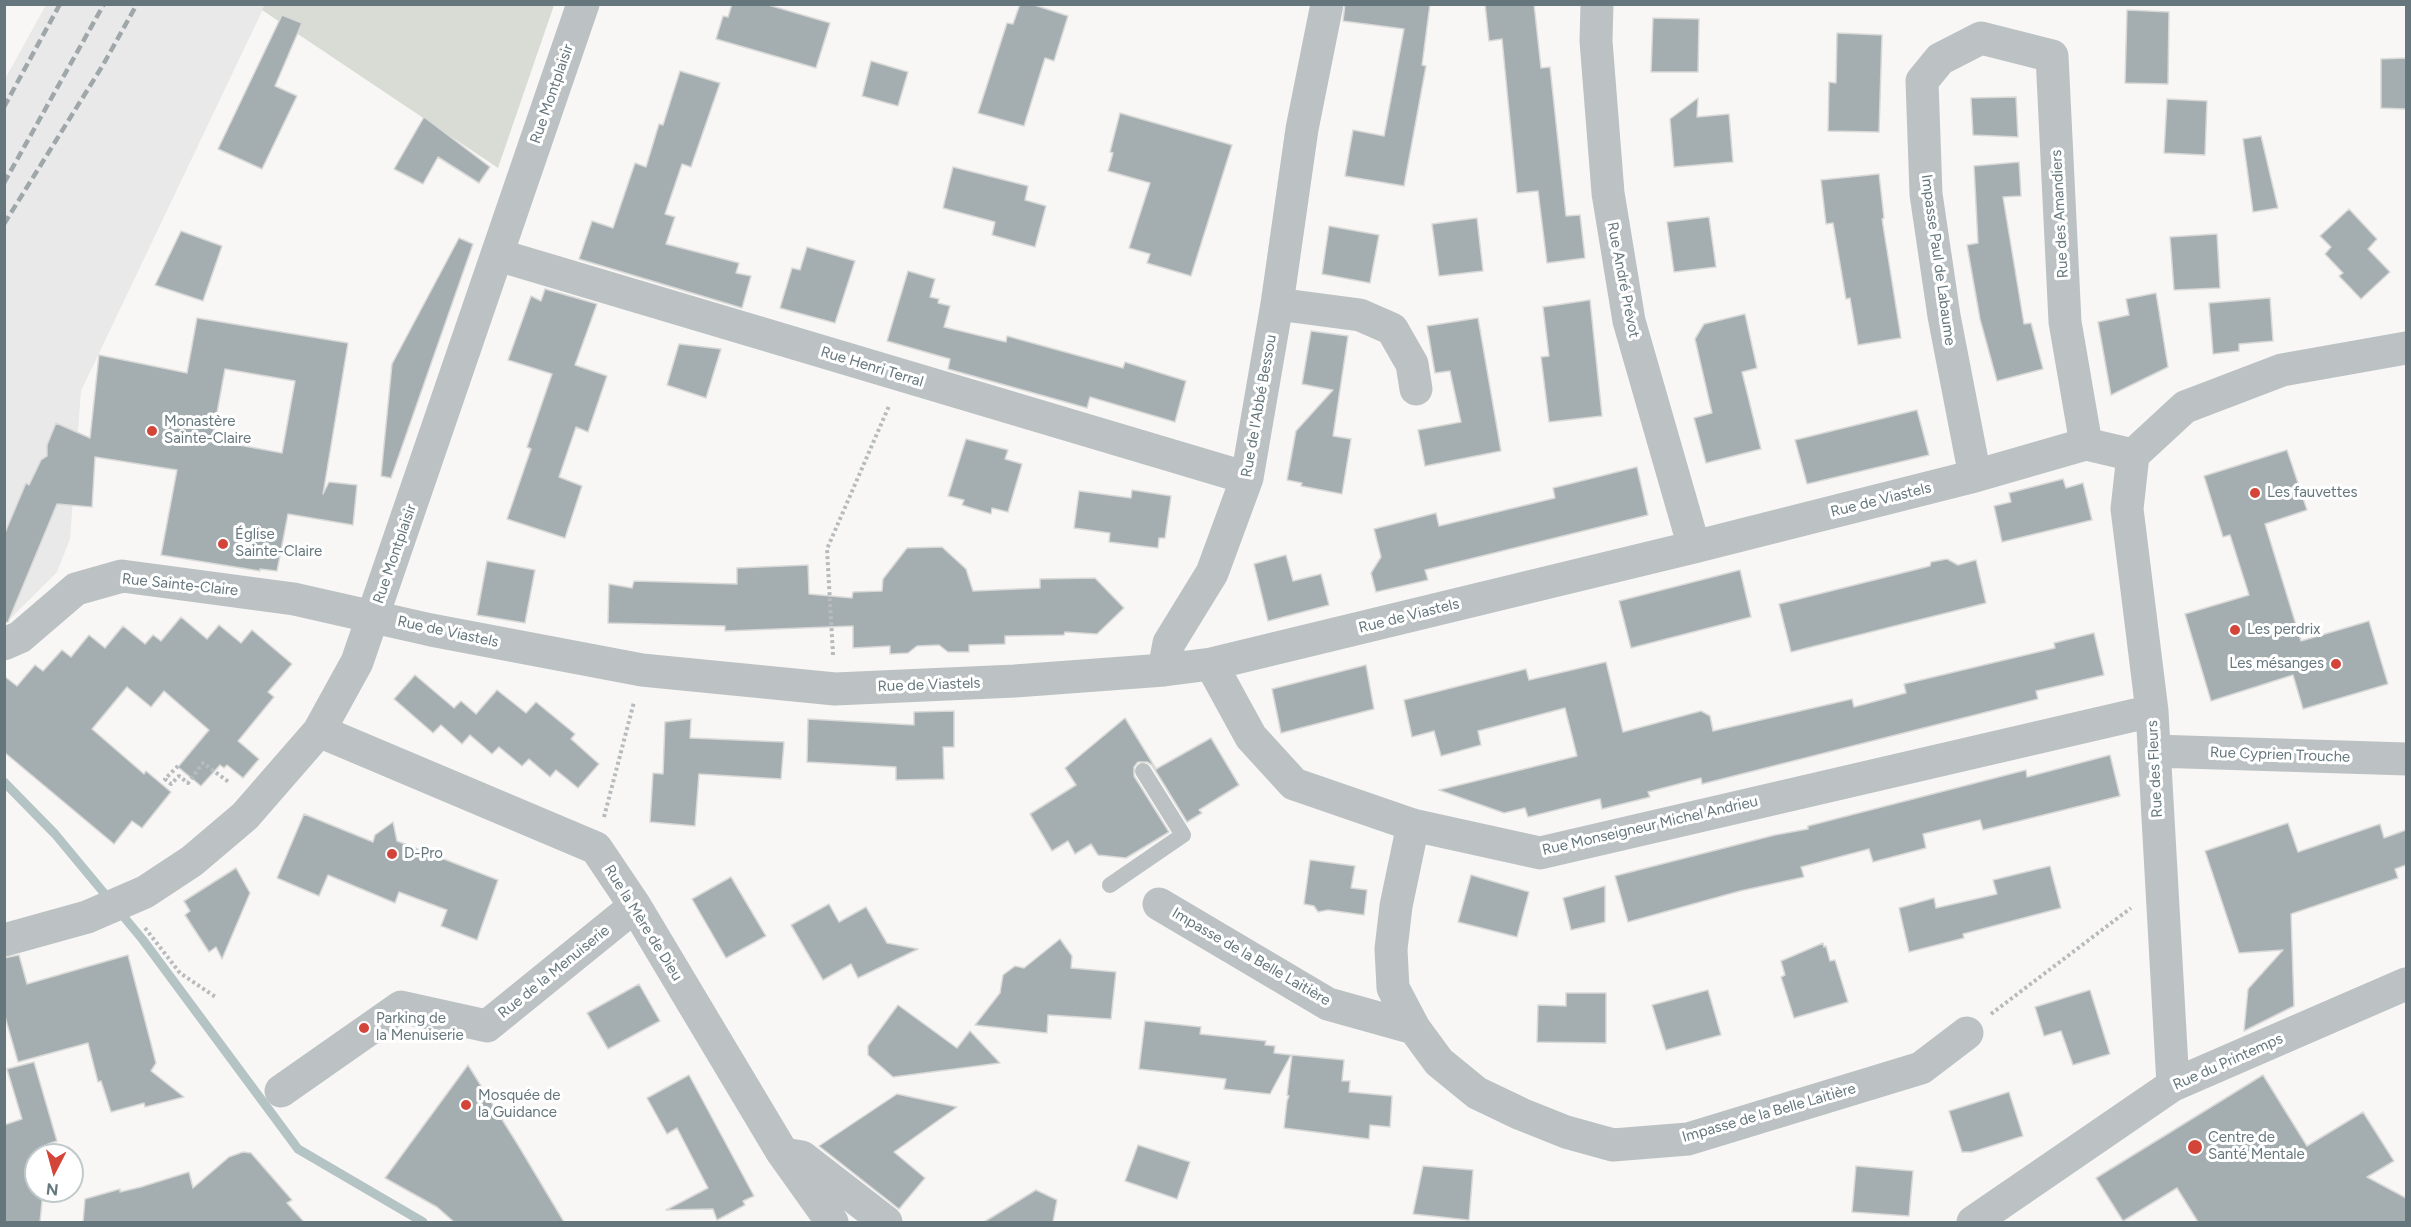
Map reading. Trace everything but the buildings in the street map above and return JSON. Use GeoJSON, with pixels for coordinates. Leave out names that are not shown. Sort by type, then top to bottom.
{"type":"FeatureCollection","features":[{"type":"Feature","properties":{"kind":"street","name":"Rue Montplaisir"},"geometry":{"type":"LineString","coordinates":[[4,940],[87,917],[134,897],[192,861],[245,816],[319,732],[357,662],[583,4]]}},
{"type":"Feature","properties":{"kind":"street","name":"Rue de l'Abbé Bessou"},"geometry":{"type":"LineString","coordinates":[[1164,670],[1169,643],[1212,573],[1247,478],[1277,304],[1302,129],[1327,4]]}},
{"type":"Feature","properties":{"kind":"street","name":"Rue André Prévot"},"geometry":{"type":"LineString","coordinates":[[1597,4],[1596,41],[1608,193],[1629,321],[1694,547]]}},
{"type":"Feature","properties":{"kind":"street","name":"Rue des Amandiers"},"geometry":{"type":"LineString","coordinates":[[1981,38],[2052,56],[2065,322],[2086,444]]}},
{"type":"Feature","properties":{"kind":"street","name":"Impasse Paul de Labaume"},"geometry":{"type":"LineString","coordinates":[[1975,476],[1944,316],[1926,194],[1922,81],[1940,59],[1981,38]]}},
{"type":"Feature","properties":{"kind":"street","name":"Rue Henri Terral"},"geometry":{"type":"LineString","coordinates":[[498,255],[1247,478]]}},
{"type":"Feature","properties":{"kind":"street"},"geometry":{"type":"LineString","coordinates":[[1277,304],[1360,315],[1392,329],[1412,364],[1416,389]]}},
{"type":"Feature","properties":{"kind":"street"},"geometry":{"type":"LineString","coordinates":[[2133,455],[2185,407],[2282,370],[2406,348]]}},
{"type":"Feature","properties":{"kind":"street","name":"Rue de Viastels"},"geometry":{"type":"LineString","coordinates":[[373,616],[430,630],[642,670],[835,689],[1015,681],[1164,670],[1211,664],[1694,547],[1975,476],[2086,444],[2133,455]]}},
{"type":"Feature","properties":{"kind":"street","name":"Rue des Fleurs"},"geometry":{"type":"LineString","coordinates":[[2133,455],[2127,509],[2152,711],[2173,1085]]}},
{"type":"Feature","properties":{"kind":"street","name":"Rue Sainte-Claire"},"geometry":{"type":"LineString","coordinates":[[4,644],[20,636],[76,589],[122,576],[294,599],[373,616]]}},
{"type":"Feature","properties":{"kind":"street","name":"Rue Monseigneur Michel Andrieu"},"geometry":{"type":"LineString","coordinates":[[1211,664],[1251,737],[1294,784],[1413,825],[1540,853],[2152,711]]}},
{"type":"Feature","properties":{"kind":"street","name":"Rue la Mère de Dieu"},"geometry":{"type":"LineString","coordinates":[[319,732],[596,848],[635,906],[782,1152],[832,1222]]}},
{"type":"Feature","properties":{"kind":"street","name":"Rue Cyprien Trouche"},"geometry":{"type":"LineString","coordinates":[[2154,751],[2406,759]]}},
{"type":"Feature","properties":{"kind":"street","name":"Impasse de la Belle Laitière"},"geometry":{"type":"LineString","coordinates":[[1413,825],[1396,906],[1391,949],[1392,988],[1414,1028],[1439,1062],[1477,1093],[1566,1132],[1613,1145],[1688,1139],[1921,1068],[1967,1033]]}},
{"type":"Feature","properties":{"kind":"street","name":"Impasse de la Belle Laitière"},"geometry":{"type":"LineString","coordinates":[[1159,904],[1328,1004],[1414,1028]]}},
{"type":"Feature","properties":{"kind":"street","name":"Rue de la Menuiserie"},"geometry":{"type":"LineString","coordinates":[[281,1091],[400,1007],[487,1026],[635,906]]}},
{"type":"Feature","properties":{"kind":"street","name":"Rue du Printemps"},"geometry":{"type":"LineString","coordinates":[[1973,1222],[2173,1085],[2406,984]]}},
{"type":"Feature","properties":{"kind":"street"},"geometry":{"type":"LineString","coordinates":[[782,1152],[802,1157],[886,1222]]}},
{"type":"Feature","properties":{"kind":"lane"},"geometry":{"type":"LineString","coordinates":[[1110,885],[1183,835],[1143,771]]}},
{"type":"Feature","properties":{"kind":"path"},"geometry":{"type":"LineString","coordinates":[[835,689],[827,549],[902,376]]}},
{"type":"Feature","properties":{"kind":"path"},"geometry":{"type":"LineString","coordinates":[[596,848],[642,670]]}},
{"type":"Feature","properties":{"kind":"path"},"geometry":{"type":"LineString","coordinates":[[178,766],[165,779],[171,784],[179,776],[188,783],[203,764],[256,803]]}},
{"type":"Feature","properties":{"kind":"path"},"geometry":{"type":"LineString","coordinates":[[1967,1033],[2161,886]]}},
{"type":"Feature","properties":{"kind":"path"},"geometry":{"type":"LineString","coordinates":[[134,897],[180,973],[217,998]]}},
{"type":"Feature","properties":{"kind":"shaded area"},"geometry":{"type":"Polygon","coordinates":[[[265,4],[554,5],[498,168],[262,10],[265,4]]]}},
{"type":"Feature","properties":{"kind":"shaded area"},"geometry":{"type":"Polygon","coordinates":[[[46,5],[265,5],[81,391],[70,539],[57,572],[5,624],[5,79],[46,5]]]}},
{"type":"Feature","properties":{"kind":"waterway"},"geometry":{"type":"LineString","coordinates":[[4,782],[55,834],[143,940],[298,1149],[423,1222]]}},
{"type":"Feature","properties":{"kind":"railway"},"geometry":{"type":"LineString","coordinates":[[4,107],[60,4]]}},
{"type":"Feature","properties":{"kind":"railway"},"geometry":{"type":"LineString","coordinates":[[4,183],[104,4]]}},
{"type":"Feature","properties":{"kind":"railway"},"geometry":{"type":"LineString","coordinates":[[4,224],[103,65],[137,4]]}},
{"type":"Feature","properties":{"kind":"place","name":"Monastère Sainte-Claire"},"geometry":{"type":"Point","coordinates":[152,431]}},
{"type":"Feature","properties":{"kind":"place","name":"Les fauvettes"},"geometry":{"type":"Point","coordinates":[2255,493]}},
{"type":"Feature","properties":{"kind":"place","name":"Église Sainte-Claire"},"geometry":{"type":"Point","coordinates":[223,544]}},
{"type":"Feature","properties":{"kind":"place","name":"Les perdrix"},"geometry":{"type":"Point","coordinates":[2235,630]}},
{"type":"Feature","properties":{"kind":"place","name":"Les mésanges"},"geometry":{"type":"Point","coordinates":[2336,664]}},
{"type":"Feature","properties":{"kind":"place","name":"D-Pro"},"geometry":{"type":"Point","coordinates":[392,854]}},
{"type":"Feature","properties":{"kind":"place","name":"Parking de la Menuiserie"},"geometry":{"type":"Point","coordinates":[364,1028]}},
{"type":"Feature","properties":{"kind":"place","name":"Mosquée de la Guidance"},"geometry":{"type":"Point","coordinates":[466,1105]}},
{"type":"Feature","properties":{"kind":"place","name":"Centre de Santé Mentale"},"geometry":{"type":"Point","coordinates":[2195,1147]}}]}
